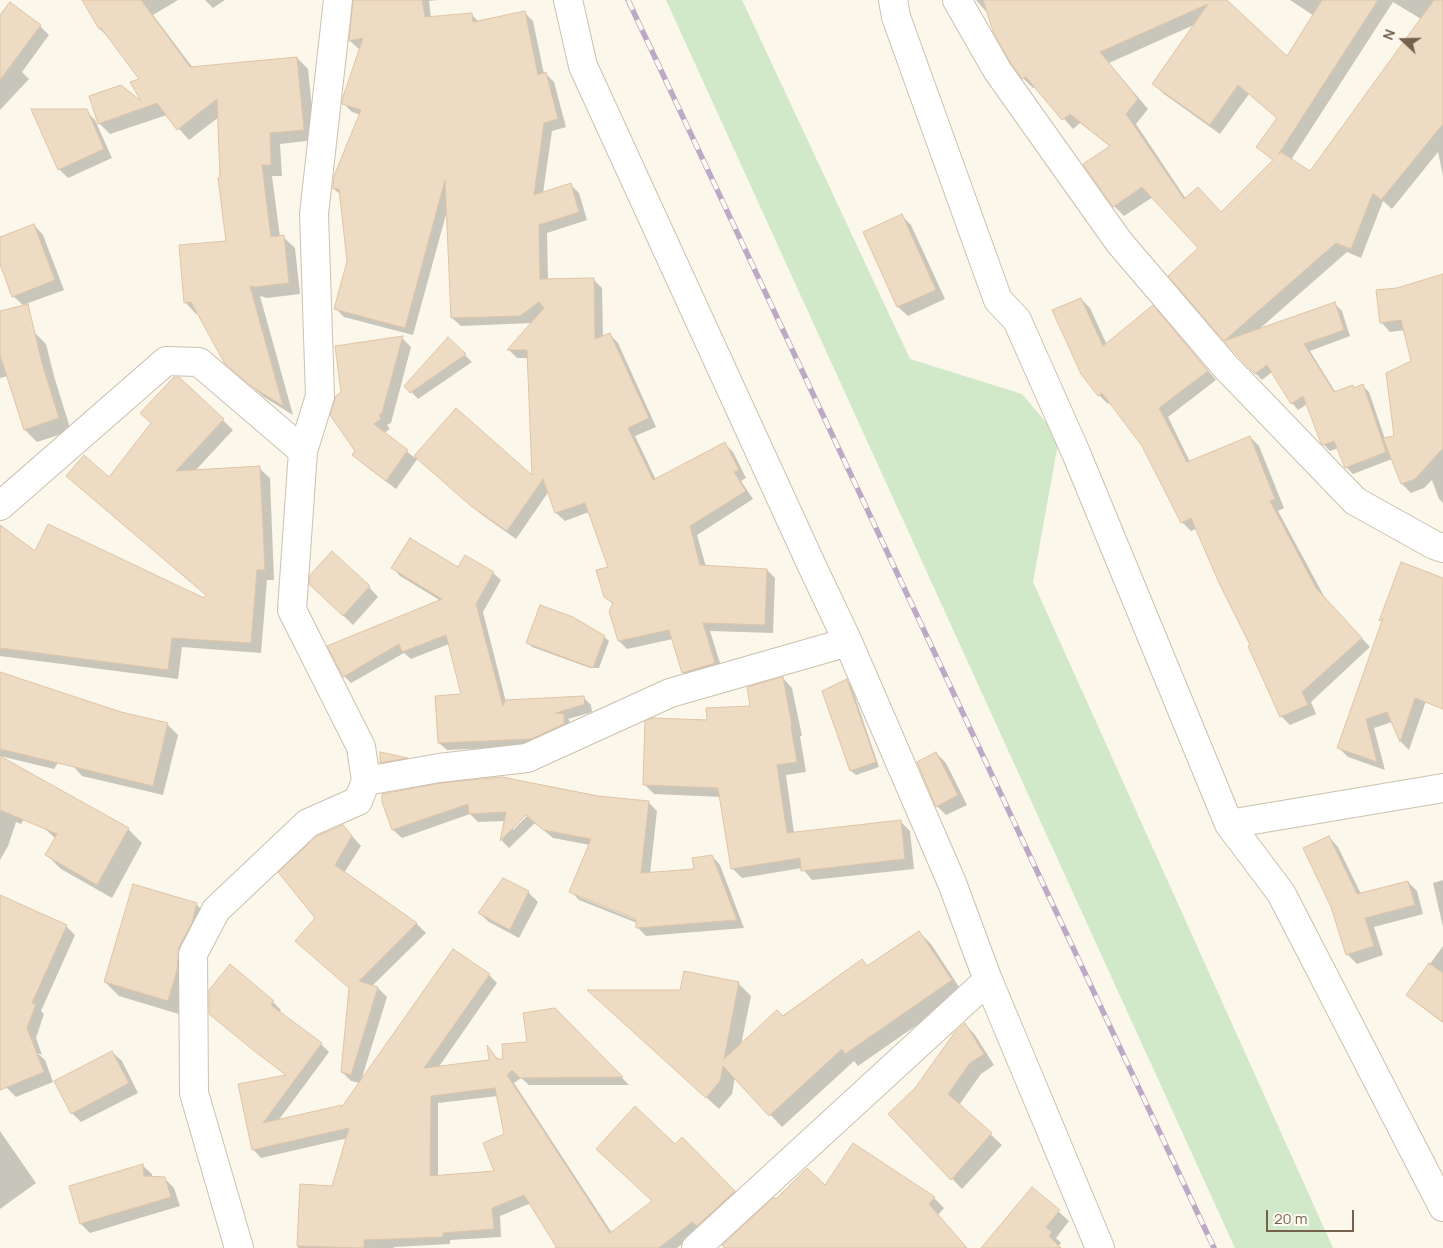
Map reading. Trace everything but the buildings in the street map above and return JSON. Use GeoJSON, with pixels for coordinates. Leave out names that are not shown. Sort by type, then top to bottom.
{"type":"FeatureCollection","features":[{"type":"Feature","properties":{"kind":"street"},"geometry":{"type":"LineString","coordinates":[[239,1248],[194,1093],[193,954],[216,910],[308,823],[358,801],[366,781],[361,747],[292,610],[303,451],[320,396],[314,214],[338,0]]}},
{"type":"Feature","properties":{"kind":"street"},"geometry":{"type":"LineString","coordinates":[[568,0],[583,66],[848,642],[952,883],[988,980],[1100,1248]]}},
{"type":"Feature","properties":{"kind":"street"},"geometry":{"type":"LineString","coordinates":[[893,0],[896,17],[998,300],[1017,320],[1076,453],[1229,824],[1281,893],[1443,1207]]}},
{"type":"Feature","properties":{"kind":"street"},"geometry":{"type":"LineString","coordinates":[[957,0],[997,70],[1119,242],[1224,365],[1355,501],[1434,545],[1443,548]]}},
{"type":"Feature","properties":{"kind":"street"},"geometry":{"type":"LineString","coordinates":[[0,506],[166,361],[199,362],[303,451]]}},
{"type":"Feature","properties":{"kind":"street"},"geometry":{"type":"LineString","coordinates":[[366,781],[439,768],[527,758],[670,693],[848,642]]}},
{"type":"Feature","properties":{"kind":"street"},"geometry":{"type":"LineString","coordinates":[[1229,824],[1443,788]]}},
{"type":"Feature","properties":{"kind":"street"},"geometry":{"type":"LineString","coordinates":[[696,1248],[988,980]]}},
{"type":"Feature","properties":{"kind":"green space"},"geometry":{"type":"Polygon","coordinates":[[[666,0],[742,0],[910,359],[1022,394],[1059,438],[1033,582],[1333,1248],[1235,1248],[666,0]]]}},
{"type":"Feature","properties":{"kind":"railway"},"geometry":{"type":"LineString","coordinates":[[628,0],[1214,1248]]}}]}
